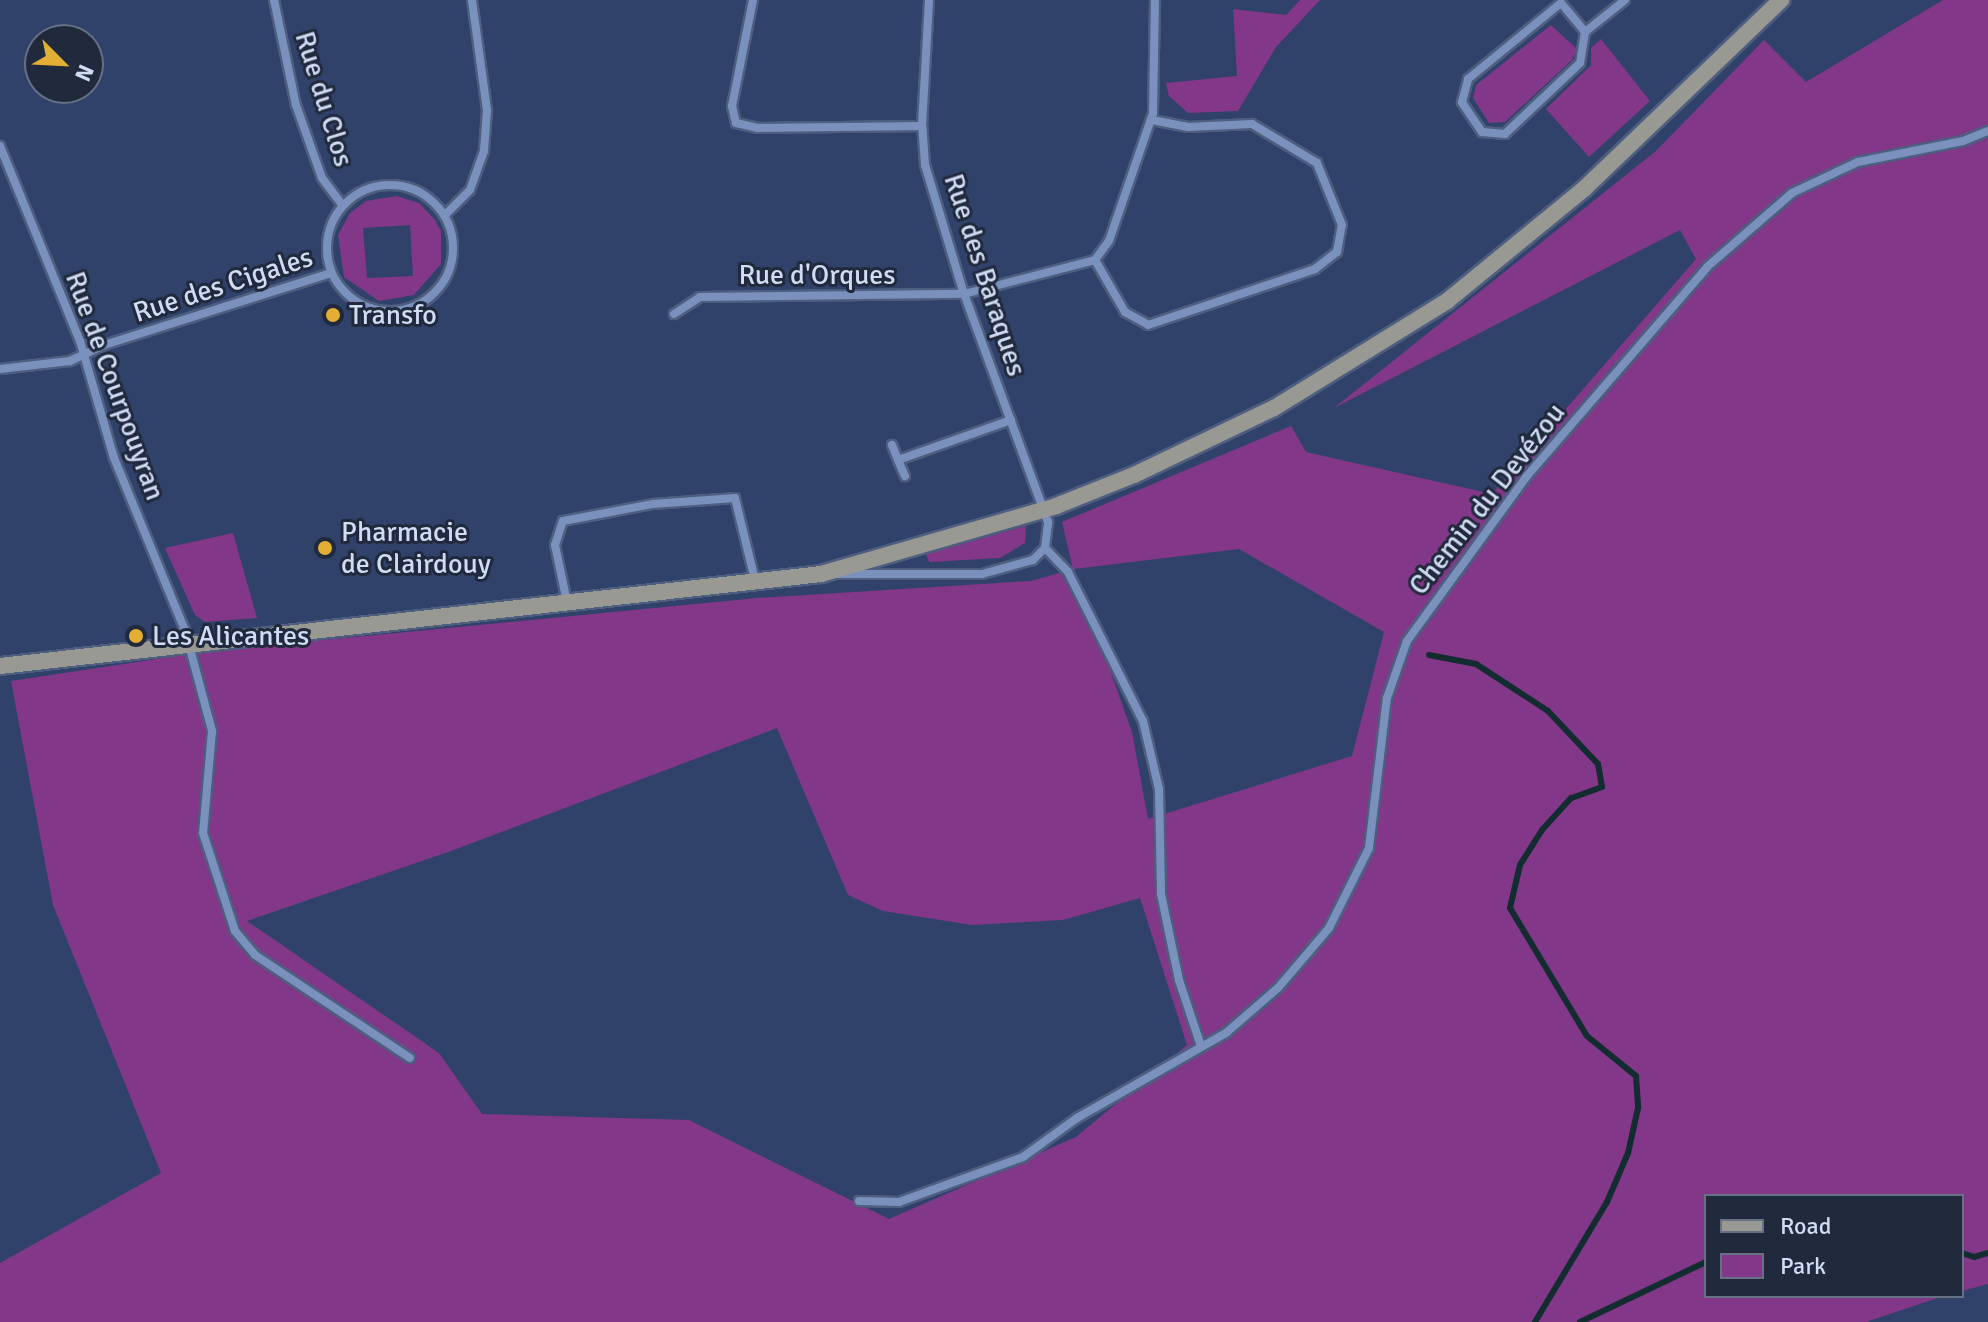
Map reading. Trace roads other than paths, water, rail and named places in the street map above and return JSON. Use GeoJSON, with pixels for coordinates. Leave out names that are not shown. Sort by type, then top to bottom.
{"type":"FeatureCollection","features":[{"type":"Feature","properties":{"kind":"street","name":"Rue du Clos"},"geometry":{"type":"LineString","coordinates":[[274,0],[296,105],[322,178],[342,205]]}},
{"type":"Feature","properties":{"kind":"street"},"geometry":{"type":"LineString","coordinates":[[331,273],[341,289],[373,309],[392,311],[424,301],[436,293],[452,261],[451,229],[445,215],[470,190],[484,151],[487,110],[472,0]]}},
{"type":"Feature","properties":{"kind":"street"},"geometry":{"type":"LineString","coordinates":[[753,0],[732,106],[736,123],[757,128],[922,126]]}},
{"type":"Feature","properties":{"kind":"street","name":"Rue des Baraques"},"geometry":{"type":"LineString","coordinates":[[929,0],[922,126],[931,190],[964,294],[1044,510],[1045,548]]}},
{"type":"Feature","properties":{"kind":"street"},"geometry":{"type":"LineString","coordinates":[[1151,120],[1188,127],[1252,124],[1317,163],[1342,225],[1337,252],[1315,269],[1148,325],[1125,312],[1095,260],[1109,241],[1151,120],[1155,0]]}},
{"type":"Feature","properties":{"kind":"street"},"geometry":{"type":"LineString","coordinates":[[1585,32],[1560,2],[1468,79],[1462,102],[1477,128],[1488,136],[1505,134],[1580,63],[1585,32],[1625,0]]}},
{"type":"Feature","properties":{"kind":"street"},"geometry":{"type":"LineString","coordinates":[[821,574],[1044,510],[1134,475],[1274,408],[1447,301],[1585,188],[1781,0]]}},
{"type":"Feature","properties":{"kind":"street","name":"Chemin du Devézou"},"geometry":{"type":"LineString","coordinates":[[859,1201],[899,1202],[1023,1157],[1077,1118],[1226,1033],[1278,988],[1311,952],[1346,901],[1375,824],[1387,698],[1407,641],[1481,535],[1556,442],[1707,267],[1792,193],[1858,162],[1963,141],[1988,131]]}},
{"type":"Feature","properties":{"kind":"street","name":"Rue de Courpouyran"},"geometry":{"type":"LineString","coordinates":[[0,146],[83,357],[109,444],[186,641],[212,731],[203,833],[235,931],[255,955],[410,1058]]}},
{"type":"Feature","properties":{"kind":"street","name":"Rue du Clos"},"geometry":{"type":"LineString","coordinates":[[331,273],[327,238],[342,205],[366,189],[399,185],[425,195],[445,215]]}},
{"type":"Feature","properties":{"kind":"street","name":"Rue d'Orques"},"geometry":{"type":"LineString","coordinates":[[674,314],[700,297],[964,294],[1095,260]]}},
{"type":"Feature","properties":{"kind":"street","name":"Rue des Cigales"},"geometry":{"type":"LineString","coordinates":[[0,369],[83,357],[104,345],[313,283],[331,273]]}},
{"type":"Feature","properties":{"kind":"street"},"geometry":{"type":"LineString","coordinates":[[898,460],[1011,420]]}},
{"type":"Feature","properties":{"kind":"street"},"geometry":{"type":"LineString","coordinates":[[892,445],[905,476]]}},
{"type":"Feature","properties":{"kind":"street"},"geometry":{"type":"LineString","coordinates":[[567,602],[555,545],[563,521],[653,504],[735,498],[755,580]]}},
{"type":"Feature","properties":{"kind":"street"},"geometry":{"type":"LineString","coordinates":[[0,666],[186,641],[755,580],[821,574],[982,574],[1033,560],[1045,548],[1068,572],[1143,721],[1159,789],[1161,894],[1179,980],[1201,1046]]}},
{"type":"Feature","properties":{"kind":"waterway"},"geometry":{"type":"LineString","coordinates":[[1429,655],[1476,664],[1548,711],[1598,764],[1602,787],[1571,798],[1542,830],[1520,865],[1510,908],[1587,1036],[1636,1076],[1638,1108],[1628,1153],[1607,1202],[1535,1322]]}},
{"type":"Feature","properties":{"kind":"waterway"},"geometry":{"type":"LineString","coordinates":[[1964,1254],[1974,1257],[1988,1253]]}},
{"type":"Feature","properties":{"kind":"waterway"},"geometry":{"type":"LineString","coordinates":[[1580,1322],[1704,1263]]}},
{"type":"Feature","properties":{"kind":"place","name":"Transfo"},"geometry":{"type":"Point","coordinates":[333,315]}},
{"type":"Feature","properties":{"kind":"place","name":"Pharmacie de Clairdouy"},"geometry":{"type":"Point","coordinates":[325,548]}},
{"type":"Feature","properties":{"kind":"place","name":"Les Alicantes"},"geometry":{"type":"Point","coordinates":[136,636]}}]}
